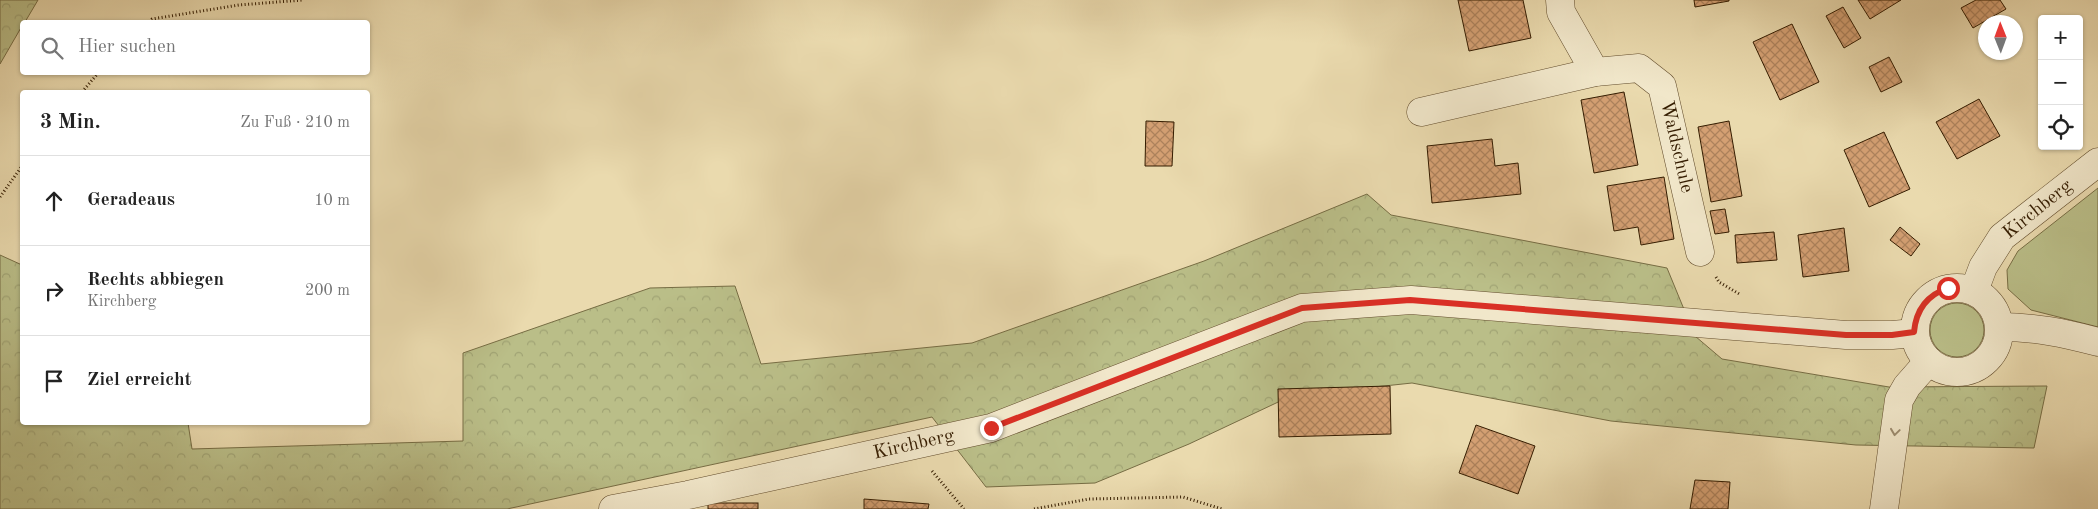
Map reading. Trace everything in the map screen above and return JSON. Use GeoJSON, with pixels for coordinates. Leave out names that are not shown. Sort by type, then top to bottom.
{"type":"FeatureCollection","features":[{"type":"Feature","properties":{"kind":"street"},"geometry":{"type":"LineString","coordinates":[[1560,0],[1561,12],[1595,72]]}},
{"type":"Feature","properties":{"kind":"street","name":"Waldschule"},"geometry":{"type":"LineString","coordinates":[[1421,112],[1595,72],[1639,68],[1662,86],[1700,252]]}},
{"type":"Feature","properties":{"kind":"street","name":"Kirchberg"},"geometry":{"type":"LineString","coordinates":[[1974,291],[1983,267],[2002,237],[2098,162]]}},
{"type":"Feature","properties":{"kind":"street"},"geometry":{"type":"LineString","coordinates":[[1948,288],[1966,288],[1981,294],[1992,305],[2000,327],[1999,336],[1993,351],[1982,364],[1967,371],[1951,372],[1943,370],[1929,361],[1919,348],[1914,332],[1917,316],[1926,301],[1932,295],[1948,288]]}},
{"type":"Feature","properties":{"kind":"street","name":"Kirchberg"},"geometry":{"type":"LineString","coordinates":[[614,509],[688,495],[991,428],[1302,308],[1410,300],[1846,335],[1892,335],[1914,332]]}},
{"type":"Feature","properties":{"kind":"street"},"geometry":{"type":"LineString","coordinates":[[2000,327],[2052,330],[2098,342]]}},
{"type":"Feature","properties":{"kind":"street"},"geometry":{"type":"LineString","coordinates":[[1884,509],[1899,400],[1907,386],[1929,361]]}},
{"type":"Feature","properties":{"kind":"path"},"geometry":{"type":"LineString","coordinates":[[151,20],[239,5],[303,0]]}},
{"type":"Feature","properties":{"kind":"path"},"geometry":{"type":"LineString","coordinates":[[84,90],[96,75]]}},
{"type":"Feature","properties":{"kind":"path"},"geometry":{"type":"LineString","coordinates":[[0,197],[20,169]]}},
{"type":"Feature","properties":{"kind":"path"},"geometry":{"type":"LineString","coordinates":[[911,446],[964,509]]}},
{"type":"Feature","properties":{"kind":"path"},"geometry":{"type":"LineString","coordinates":[[1034,509],[1090,499],[1183,497],[1222,509]]}},
{"type":"Feature","properties":{"kind":"green space"},"geometry":{"type":"Polygon","coordinates":[[[0,0],[38,0],[26,20],[20,20],[20,29],[0,64],[0,0]]]}},
{"type":"Feature","properties":{"kind":"green space"},"geometry":{"type":"Polygon","coordinates":[[[2098,188],[2098,327],[2031,310],[2008,289],[2007,270],[2018,251],[2098,188]]]}},
{"type":"Feature","properties":{"kind":"green space"},"geometry":{"type":"Polygon","coordinates":[[[1367,194],[1391,215],[1667,268],[1695,336],[1722,359],[1889,387],[2047,386],[2034,448],[1856,445],[1611,421],[1412,383],[1291,396],[1189,444],[1095,483],[986,487],[932,417],[507,509],[0,509],[0,255],[20,264],[20,425],[188,425],[192,449],[463,441],[463,353],[650,288],[735,286],[761,364],[972,343],[1204,261],[1367,194]]]}},
{"type":"Feature","properties":{"kind":"green space"},"geometry":{"type":"Polygon","coordinates":[[[1952,303],[1962,303],[1976,311],[1982,320],[1984,330],[1982,340],[1976,349],[1962,357],[1952,357],[1942,352],[1935,345],[1930,335],[1930,325],[1935,315],[1942,308],[1952,303]]]}},
{"type":"Feature","properties":{"kind":"building"},"geometry":{"type":"Polygon","coordinates":[[[1458,0],[1523,0],[1531,38],[1469,51],[1458,0]]]}},
{"type":"Feature","properties":{"kind":"building"},"geometry":{"type":"Polygon","coordinates":[[[1694,0],[1729,0],[1729,1],[1695,7],[1694,0]]]}},
{"type":"Feature","properties":{"kind":"building"},"geometry":{"type":"Polygon","coordinates":[[[1858,0],[1901,0],[1870,19],[1858,0]]]}},
{"type":"Feature","properties":{"kind":"building"},"geometry":{"type":"Polygon","coordinates":[[[1976,0],[2000,0],[2006,9],[1996,15],[1978,15],[1978,25],[1973,28],[1961,8],[1976,0]]]}},
{"type":"Feature","properties":{"kind":"building"},"geometry":{"type":"Polygon","coordinates":[[[1843,7],[1861,38],[1844,48],[1826,16],[1843,7]]]}},
{"type":"Feature","properties":{"kind":"building"},"geometry":{"type":"Polygon","coordinates":[[[1792,24],[1819,82],[1780,100],[1753,42],[1792,24]]]}},
{"type":"Feature","properties":{"kind":"building"},"geometry":{"type":"Polygon","coordinates":[[[1889,57],[1902,82],[1881,92],[1869,67],[1889,57]]]}},
{"type":"Feature","properties":{"kind":"building"},"geometry":{"type":"Polygon","coordinates":[[[1624,92],[1638,165],[1594,173],[1581,100],[1624,92]]]}},
{"type":"Feature","properties":{"kind":"building"},"geometry":{"type":"Polygon","coordinates":[[[1979,99],[2000,136],[1957,159],[1936,122],[1979,99]]]}},
{"type":"Feature","properties":{"kind":"building"},"geometry":{"type":"Polygon","coordinates":[[[1146,121],[1174,122],[1172,166],[1145,166],[1146,121]]]}},
{"type":"Feature","properties":{"kind":"building"},"geometry":{"type":"Polygon","coordinates":[[[1729,121],[1742,196],[1711,202],[1698,127],[1729,121]]]}},
{"type":"Feature","properties":{"kind":"building"},"geometry":{"type":"Polygon","coordinates":[[[1884,132],[1910,189],[1869,207],[1844,150],[1884,132]]]}},
{"type":"Feature","properties":{"kind":"building"},"geometry":{"type":"Polygon","coordinates":[[[1492,139],[1495,166],[1518,163],[1521,194],[1432,203],[1427,146],[1492,139]]]}},
{"type":"Feature","properties":{"kind":"building"},"geometry":{"type":"Polygon","coordinates":[[[1664,177],[1674,239],[1641,245],[1638,227],[1614,231],[1607,186],[1664,177]]]}},
{"type":"Feature","properties":{"kind":"building"},"geometry":{"type":"Polygon","coordinates":[[[1725,209],[1729,232],[1715,234],[1710,211],[1725,209]]]}},
{"type":"Feature","properties":{"kind":"building"},"geometry":{"type":"Polygon","coordinates":[[[1900,227],[1920,244],[1911,256],[1890,240],[1900,227]]]}},
{"type":"Feature","properties":{"kind":"building"},"geometry":{"type":"Polygon","coordinates":[[[1844,228],[1849,271],[1803,277],[1798,235],[1844,228]]]}},
{"type":"Feature","properties":{"kind":"building"},"geometry":{"type":"Polygon","coordinates":[[[1774,232],[1777,260],[1737,263],[1735,235],[1774,232]]]}},
{"type":"Feature","properties":{"kind":"building"},"geometry":{"type":"Polygon","coordinates":[[[1390,386],[1391,434],[1279,437],[1278,389],[1390,386]]]}},
{"type":"Feature","properties":{"kind":"building"},"geometry":{"type":"Polygon","coordinates":[[[1476,425],[1535,446],[1518,494],[1459,473],[1476,425]]]}},
{"type":"Feature","properties":{"kind":"building"},"geometry":{"type":"Polygon","coordinates":[[[1695,480],[1730,482],[1728,509],[1690,509],[1695,480]]]}},
{"type":"Feature","properties":{"kind":"building"},"geometry":{"type":"Polygon","coordinates":[[[864,499],[929,504],[928,509],[864,509],[864,499]]]}},
{"type":"Feature","properties":{"kind":"building"},"geometry":{"type":"Polygon","coordinates":[[[708,503],[758,503],[758,509],[708,509],[708,503]]]}},
{"type":"Feature","properties":{"kind":"route"},"geometry":{"type":"LineString","coordinates":[[991,428],[1302,308],[1410,300],[1846,335],[1892,335],[1914,332],[1917,316],[1926,301],[1932,295],[1948,288]]}}]}
